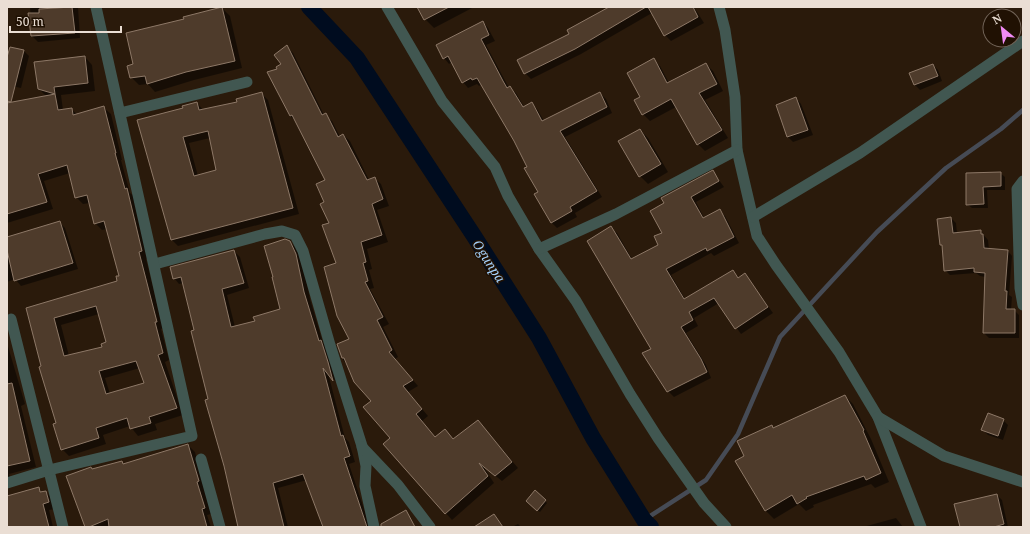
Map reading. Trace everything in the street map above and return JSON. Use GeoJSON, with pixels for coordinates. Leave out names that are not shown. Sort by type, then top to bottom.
{"type":"FeatureCollection","features":[{"type":"Feature","properties":{"kind":"street"},"geometry":{"type":"LineString","coordinates":[[7,483],[49,470],[192,436],[155,264],[96,7]]}},
{"type":"Feature","properties":{"kind":"street"},"geometry":{"type":"LineString","coordinates":[[386,7],[442,102],[495,166],[508,196],[539,249],[576,301],[630,394],[658,438],[704,503],[726,527]]}},
{"type":"Feature","properties":{"kind":"street"},"geometry":{"type":"LineString","coordinates":[[720,7],[735,97],[736,150],[757,236],[776,265],[839,352],[878,417],[921,527]]}},
{"type":"Feature","properties":{"kind":"street"},"geometry":{"type":"LineString","coordinates":[[753,217],[860,153],[1023,41]]}},
{"type":"Feature","properties":{"kind":"street"},"geometry":{"type":"LineString","coordinates":[[120,113],[247,82]]}},
{"type":"Feature","properties":{"kind":"street"},"geometry":{"type":"LineString","coordinates":[[539,249],[616,214],[736,150]]}},
{"type":"Feature","properties":{"kind":"street"},"geometry":{"type":"LineString","coordinates":[[1023,181],[1017,190],[1020,288],[1023,305]]}},
{"type":"Feature","properties":{"kind":"street"},"geometry":{"type":"LineString","coordinates":[[155,264],[265,234],[282,231],[295,235],[303,251],[330,345],[362,446],[366,466],[365,486],[374,527]]}},
{"type":"Feature","properties":{"kind":"street"},"geometry":{"type":"LineString","coordinates":[[10,319],[63,527]]}},
{"type":"Feature","properties":{"kind":"street"},"geometry":{"type":"LineString","coordinates":[[878,417],[944,456],[1023,482]]}},
{"type":"Feature","properties":{"kind":"street"},"geometry":{"type":"LineString","coordinates":[[362,446],[398,485],[430,527]]}},
{"type":"Feature","properties":{"kind":"street"},"geometry":{"type":"LineString","coordinates":[[201,459],[220,527]]}},
{"type":"Feature","properties":{"kind":"building"},"geometry":{"type":"Polygon","coordinates":[[[72,7],[75,33],[31,36],[28,13],[39,13],[39,9],[72,7]]]}},
{"type":"Feature","properties":{"kind":"building"},"geometry":{"type":"Polygon","coordinates":[[[222,7],[235,61],[186,72],[147,84],[145,76],[130,78],[127,66],[133,64],[126,33],[184,19],[183,17],[222,7]]]}},
{"type":"Feature","properties":{"kind":"building"},"geometry":{"type":"Polygon","coordinates":[[[417,7],[449,7],[424,20],[417,7]]]}},
{"type":"Feature","properties":{"kind":"building"},"geometry":{"type":"Polygon","coordinates":[[[609,7],[646,7],[575,49],[524,74],[517,60],[569,34],[567,30],[609,7]]]}},
{"type":"Feature","properties":{"kind":"building"},"geometry":{"type":"Polygon","coordinates":[[[648,7],[693,7],[698,17],[664,36],[648,7]]]}},
{"type":"Feature","properties":{"kind":"building"},"geometry":{"type":"Polygon","coordinates":[[[483,21],[489,35],[481,39],[507,88],[510,86],[523,107],[532,102],[542,121],[600,92],[607,107],[560,131],[597,191],[570,207],[572,211],[551,223],[534,194],[538,192],[524,168],[527,167],[514,141],[477,78],[472,80],[471,78],[462,83],[448,56],[443,59],[436,45],[483,21]]]}},
{"type":"Feature","properties":{"kind":"building"},"geometry":{"type":"Polygon","coordinates":[[[287,45],[322,115],[326,113],[338,137],[343,134],[367,180],[375,177],[383,199],[372,204],[382,235],[361,242],[366,262],[363,263],[368,281],[365,282],[383,317],[377,320],[392,350],[389,352],[413,380],[403,386],[422,409],[416,414],[435,437],[445,429],[453,439],[478,420],[512,462],[495,476],[479,463],[488,476],[445,514],[383,444],[390,438],[363,407],[371,401],[354,382],[337,344],[349,339],[337,316],[324,267],[336,263],[322,225],[329,223],[320,204],[324,202],[316,184],[325,180],[292,115],[290,116],[267,72],[277,69],[276,67],[281,64],[274,55],[287,45]]]}},
{"type":"Feature","properties":{"kind":"building"},"geometry":{"type":"Polygon","coordinates":[[[10,47],[24,50],[11,102],[7,101],[7,57],[10,47]]]}},
{"type":"Feature","properties":{"kind":"building"},"geometry":{"type":"Polygon","coordinates":[[[85,56],[88,83],[54,87],[55,94],[38,89],[34,62],[85,56]]]}},
{"type":"Feature","properties":{"kind":"building"},"geometry":{"type":"Polygon","coordinates":[[[654,58],[667,83],[706,63],[717,84],[699,93],[722,130],[697,145],[671,99],[642,115],[634,100],[640,97],[627,73],[654,58]]]}},
{"type":"Feature","properties":{"kind":"building"},"geometry":{"type":"Polygon","coordinates":[[[933,64],[938,76],[914,85],[909,73],[933,64]]]}},
{"type":"Feature","properties":{"kind":"building"},"geometry":{"type":"Polygon","coordinates":[[[262,92],[293,208],[171,240],[137,120],[183,108],[182,106],[197,102],[199,110],[237,102],[236,99],[262,92]],[[208,131],[183,137],[194,176],[216,170],[208,131]]]}},
{"type":"Feature","properties":{"kind":"building"},"geometry":{"type":"Polygon","coordinates":[[[55,94],[58,110],[72,108],[73,115],[104,106],[125,189],[127,188],[142,251],[139,252],[157,322],[155,322],[163,353],[158,355],[177,408],[149,417],[151,423],[130,429],[127,418],[96,428],[99,438],[61,450],[53,424],[56,423],[39,367],[41,366],[26,308],[117,281],[116,276],[119,276],[104,221],[94,224],[87,195],[75,198],[67,165],[38,174],[47,202],[7,214],[7,103],[55,94]],[[96,306],[54,318],[64,356],[102,347],[101,344],[106,342],[96,306]],[[136,361],[99,371],[106,394],[144,383],[136,361]]]}},
{"type":"Feature","properties":{"kind":"building"},"geometry":{"type":"Polygon","coordinates":[[[796,97],[808,130],[787,137],[776,105],[796,97]]]}},
{"type":"Feature","properties":{"kind":"building"},"geometry":{"type":"Polygon","coordinates":[[[640,129],[661,164],[639,177],[618,141],[640,129]]]}},
{"type":"Feature","properties":{"kind":"building"},"geometry":{"type":"Polygon","coordinates":[[[713,170],[719,181],[691,197],[703,218],[720,209],[734,237],[707,251],[706,248],[666,269],[684,299],[733,270],[738,278],[745,273],[768,307],[735,329],[714,298],[689,312],[693,320],[681,327],[701,359],[707,372],[667,392],[642,353],[651,349],[587,241],[611,226],[631,259],[658,245],[654,236],[662,233],[650,211],[664,203],[661,198],[713,170]]]}},
{"type":"Feature","properties":{"kind":"building"},"geometry":{"type":"Polygon","coordinates":[[[1001,172],[1001,186],[983,187],[984,204],[966,205],[966,173],[1001,172]]]}},
{"type":"Feature","properties":{"kind":"building"},"geometry":{"type":"Polygon","coordinates":[[[951,217],[953,233],[981,230],[981,234],[983,234],[984,248],[1008,250],[1005,291],[1007,291],[1006,309],[1015,309],[1015,333],[983,333],[985,273],[974,272],[974,268],[944,271],[942,245],[940,245],[937,219],[951,217]]]}},
{"type":"Feature","properties":{"kind":"building"},"geometry":{"type":"Polygon","coordinates":[[[60,221],[73,263],[14,281],[7,250],[7,237],[60,221]]]}},
{"type":"Feature","properties":{"kind":"building"},"geometry":{"type":"Polygon","coordinates":[[[285,239],[290,241],[296,254],[304,292],[319,341],[321,340],[328,362],[333,381],[323,368],[341,436],[343,435],[350,456],[344,458],[367,527],[323,527],[303,474],[273,483],[284,527],[238,527],[224,466],[205,400],[208,399],[191,331],[194,330],[181,277],[173,279],[170,267],[234,250],[244,283],[222,289],[231,327],[255,321],[253,317],[280,309],[264,246],[285,239]]]}},
{"type":"Feature","properties":{"kind":"building"},"geometry":{"type":"Polygon","coordinates":[[[12,383],[30,461],[7,466],[7,384],[12,383]]]}},
{"type":"Feature","properties":{"kind":"building"},"geometry":{"type":"Polygon","coordinates":[[[845,395],[864,430],[863,431],[881,473],[866,480],[864,476],[806,497],[807,498],[797,504],[792,495],[765,511],[735,461],[744,456],[737,441],[772,425],[773,428],[845,395]]]}},
{"type":"Feature","properties":{"kind":"building"},"geometry":{"type":"Polygon","coordinates":[[[988,413],[1004,419],[998,436],[981,430],[988,413]]]}},
{"type":"Feature","properties":{"kind":"building"},"geometry":{"type":"Polygon","coordinates":[[[188,444],[199,481],[197,482],[205,508],[202,509],[207,527],[109,527],[108,519],[89,527],[85,527],[66,476],[91,467],[92,469],[122,461],[123,464],[188,444]]]}},
{"type":"Feature","properties":{"kind":"building"},"geometry":{"type":"Polygon","coordinates":[[[39,487],[40,492],[46,491],[49,502],[43,504],[49,527],[7,527],[7,496],[39,487]]]}},
{"type":"Feature","properties":{"kind":"building"},"geometry":{"type":"Polygon","coordinates":[[[535,490],[546,500],[537,511],[526,501],[535,490]]]}},
{"type":"Feature","properties":{"kind":"building"},"geometry":{"type":"Polygon","coordinates":[[[997,494],[1004,524],[994,527],[960,527],[954,504],[997,494]]]}},
{"type":"Feature","properties":{"kind":"building"},"geometry":{"type":"Polygon","coordinates":[[[406,510],[415,527],[381,527],[381,524],[406,510]]]}},
{"type":"Feature","properties":{"kind":"building"},"geometry":{"type":"Polygon","coordinates":[[[494,514],[503,527],[474,527],[494,514]]]}},
{"type":"Feature","properties":{"kind":"waterway","name":"Ogunpa"},"geometry":{"type":"LineString","coordinates":[[309,7],[357,58],[539,338],[593,438],[644,520],[651,527]]}},
{"type":"Feature","properties":{"kind":"waterway"},"geometry":{"type":"LineString","coordinates":[[644,520],[706,480],[738,434],[780,337],[877,232],[946,168],[1001,129],[1023,110]]}}]}
